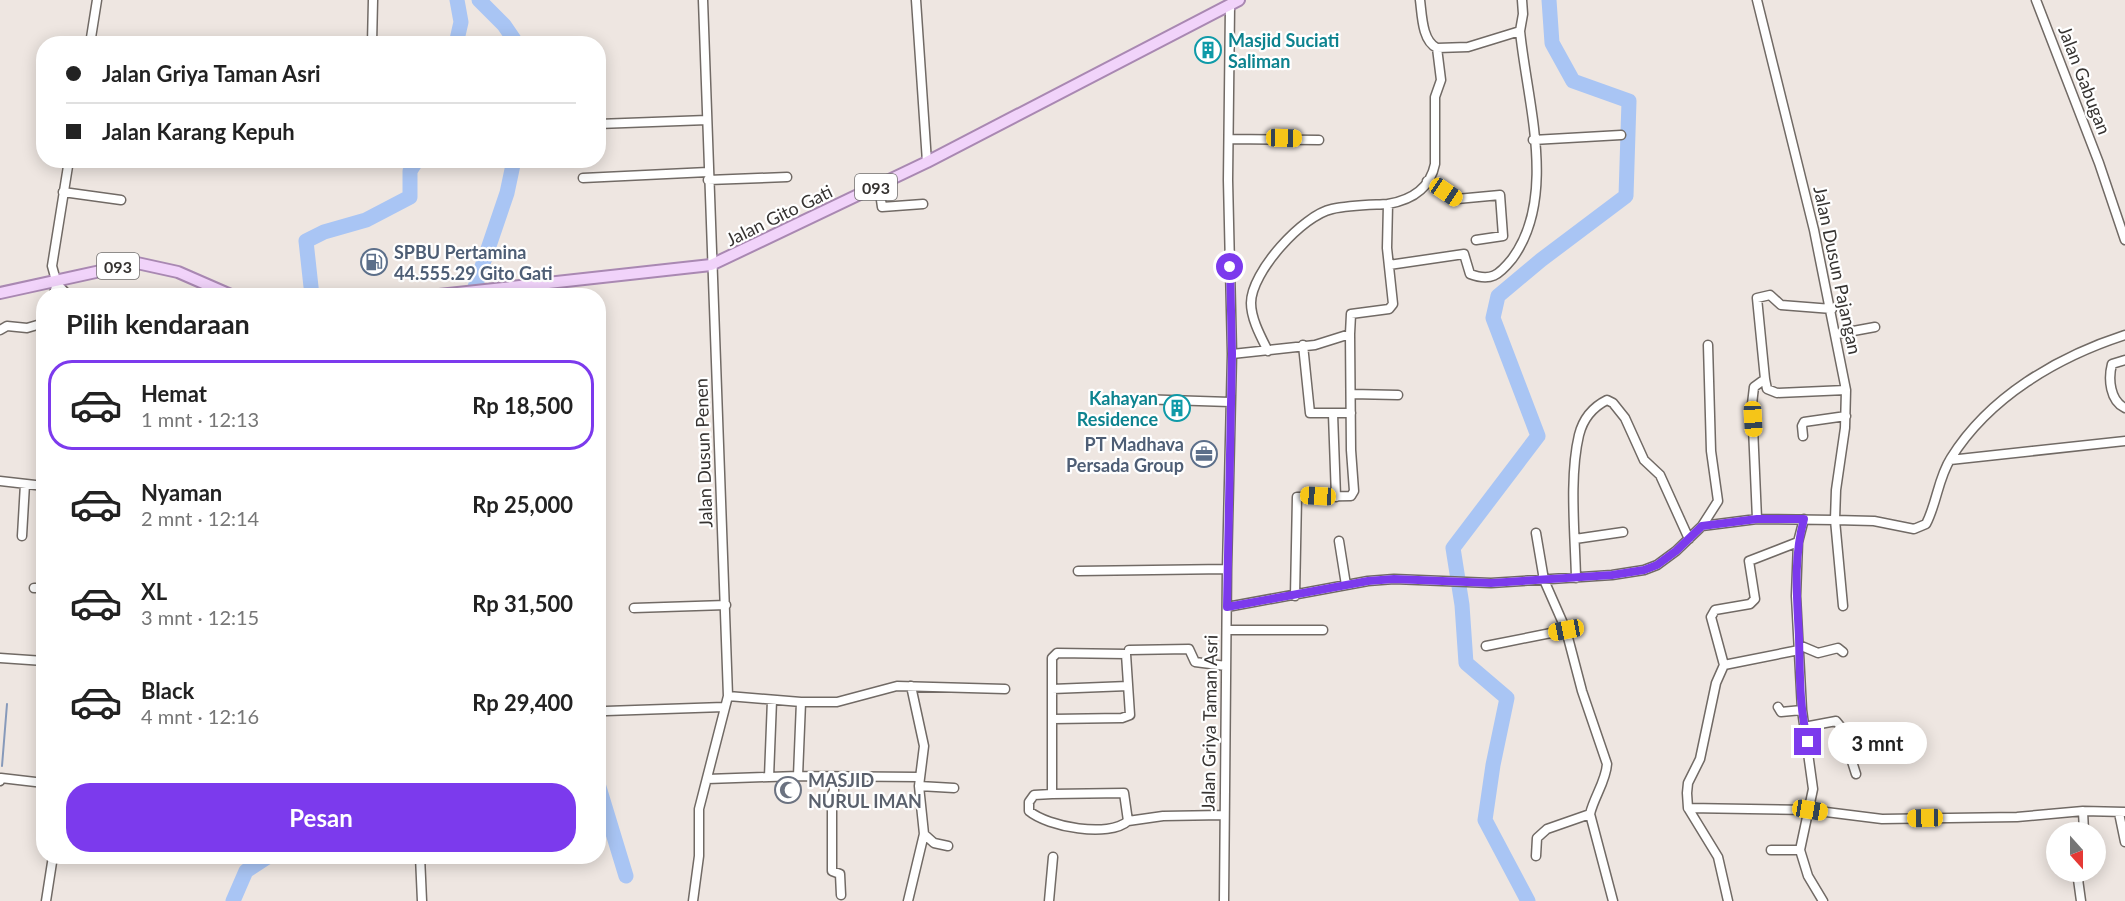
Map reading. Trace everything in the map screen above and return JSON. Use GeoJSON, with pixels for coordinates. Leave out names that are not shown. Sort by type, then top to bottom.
{"type":"FeatureCollection","features":[{"type":"Feature","properties":{"kind":"main road","name":"Jalan Gito Gati"},"geometry":{"type":"LineString","coordinates":[[498,288],[711,265],[927,162],[1233,2]]}},
{"type":"Feature","properties":{"kind":"main road","name":"093"},"geometry":{"type":"LineString","coordinates":[[0,293],[128,264],[147,264],[178,273],[214,288]]}},
{"type":"Feature","properties":{"kind":"street"},"geometry":{"type":"LineString","coordinates":[[91,36],[97,0]]}},
{"type":"Feature","properties":{"kind":"street"},"geometry":{"type":"LineString","coordinates":[[372,36],[374,0]]}},
{"type":"Feature","properties":{"kind":"street","name":"Jalan Dusun Penen"},"geometry":{"type":"LineString","coordinates":[[693,901],[699,856],[699,809],[728,696],[703,0]]}},
{"type":"Feature","properties":{"kind":"street"},"geometry":{"type":"LineString","coordinates":[[916,0],[927,162]]}},
{"type":"Feature","properties":{"kind":"street"},"geometry":{"type":"LineString","coordinates":[[1268,351],[1251,302],[1259,280],[1287,239],[1307,221],[1332,209],[1408,201],[1421,191],[1434,173],[1436,164],[1435,97],[1441,80],[1437,48],[1430,42],[1425,32],[1420,0]]}},
{"type":"Feature","properties":{"kind":"street"},"geometry":{"type":"LineString","coordinates":[[1389,265],[1464,254],[1470,274],[1486,278],[1499,275],[1520,247],[1533,218],[1537,197],[1533,140],[1520,31],[1523,14],[1522,0]]}},
{"type":"Feature","properties":{"kind":"street","name":"Jalan Dusun Pajangan"},"geometry":{"type":"LineString","coordinates":[[1757,0],[1832,309],[1846,390],[1846,416],[1836,490],[1843,606]]}},
{"type":"Feature","properties":{"kind":"street","name":"Jalan Gabugan"},"geometry":{"type":"LineString","coordinates":[[2036,0],[2099,163],[2125,240]]}},
{"type":"Feature","properties":{"kind":"street","name":"Jalan Griya Taman Asri"},"geometry":{"type":"LineString","coordinates":[[1224,901],[1227,569],[1232,354],[1229,139],[1233,2]]}},
{"type":"Feature","properties":{"kind":"street"},"geometry":{"type":"LineString","coordinates":[[1437,48],[1479,45],[1520,31]]}},
{"type":"Feature","properties":{"kind":"street"},"geometry":{"type":"LineString","coordinates":[[606,124],[707,120]]}},
{"type":"Feature","properties":{"kind":"street"},"geometry":{"type":"LineString","coordinates":[[1533,140],[1621,135]]}},
{"type":"Feature","properties":{"kind":"street"},"geometry":{"type":"LineString","coordinates":[[1229,139],[1319,140]]}},
{"type":"Feature","properties":{"kind":"street"},"geometry":{"type":"LineString","coordinates":[[55,288],[56,282],[52,266],[68,168]]}},
{"type":"Feature","properties":{"kind":"street"},"geometry":{"type":"LineString","coordinates":[[583,178],[787,177]]}},
{"type":"Feature","properties":{"kind":"street"},"geometry":{"type":"LineString","coordinates":[[1427,180],[1457,199],[1500,195],[1503,236],[1476,240]]}},
{"type":"Feature","properties":{"kind":"street"},"geometry":{"type":"LineString","coordinates":[[879,186],[882,207],[923,204]]}},
{"type":"Feature","properties":{"kind":"street"},"geometry":{"type":"LineString","coordinates":[[63,192],[121,200]]}},
{"type":"Feature","properties":{"kind":"street"},"geometry":{"type":"LineString","coordinates":[[1295,596],[1297,497],[1351,496],[1354,491],[1351,314],[1389,309],[1393,304],[1389,265],[1388,204]]}},
{"type":"Feature","properties":{"kind":"street"},"geometry":{"type":"LineString","coordinates":[[56,282],[62,288]]}},
{"type":"Feature","properties":{"kind":"street"},"geometry":{"type":"LineString","coordinates":[[1832,309],[1781,305],[1770,295],[1757,298],[1765,379],[1767,389],[1777,393],[1846,390]]}},
{"type":"Feature","properties":{"kind":"street"},"geometry":{"type":"LineString","coordinates":[[0,330],[7,326],[27,328],[36,325]]}},
{"type":"Feature","properties":{"kind":"street"},"geometry":{"type":"LineString","coordinates":[[1837,334],[1875,327]]}},
{"type":"Feature","properties":{"kind":"street"},"geometry":{"type":"LineString","coordinates":[[1232,354],[1316,345],[1350,334]]}},
{"type":"Feature","properties":{"kind":"street"},"geometry":{"type":"LineString","coordinates":[[1702,526],[1757,519],[1836,519],[1920,527],[1929,518],[1950,460],[1980,422],[2008,395],[2078,352],[2125,335]]}},
{"type":"Feature","properties":{"kind":"street"},"geometry":{"type":"LineString","coordinates":[[1303,345],[1309,412],[1351,413]]}},
{"type":"Feature","properties":{"kind":"street"},"geometry":{"type":"LineString","coordinates":[[1227,607],[1346,585],[1394,579],[1491,583],[1576,578],[1644,570],[1676,551],[1689,539],[1702,526],[1718,501],[1711,452],[1708,345]]}},
{"type":"Feature","properties":{"kind":"street"},"geometry":{"type":"LineString","coordinates":[[2125,360],[2112,364],[2111,370],[2112,394],[2118,405],[2125,408]]}},
{"type":"Feature","properties":{"kind":"street"},"geometry":{"type":"LineString","coordinates":[[1757,519],[1752,395],[1758,381],[1765,379]]}},
{"type":"Feature","properties":{"kind":"street"},"geometry":{"type":"LineString","coordinates":[[1351,394],[1398,395]]}},
{"type":"Feature","properties":{"kind":"street"},"geometry":{"type":"LineString","coordinates":[[1138,399],[1230,402]]}},
{"type":"Feature","properties":{"kind":"street"},"geometry":{"type":"LineString","coordinates":[[1576,578],[1575,485],[1579,433],[1587,416],[1596,405],[1607,400],[1613,403],[1625,418],[1644,460],[1660,475],[1689,539]]}},
{"type":"Feature","properties":{"kind":"street"},"geometry":{"type":"LineString","coordinates":[[1333,414],[1336,497]]}},
{"type":"Feature","properties":{"kind":"street"},"geometry":{"type":"LineString","coordinates":[[1803,436],[1804,422],[1846,416]]}},
{"type":"Feature","properties":{"kind":"street"},"geometry":{"type":"LineString","coordinates":[[1950,460],[2125,441]]}},
{"type":"Feature","properties":{"kind":"street"},"geometry":{"type":"LineString","coordinates":[[0,481],[36,485]]}},
{"type":"Feature","properties":{"kind":"street"},"geometry":{"type":"LineString","coordinates":[[22,536],[25,483]]}},
{"type":"Feature","properties":{"kind":"street"},"geometry":{"type":"LineString","coordinates":[[1804,519],[1798,542],[1796,586],[1802,710],[1813,789],[1800,850],[1808,876],[1822,901]]}},
{"type":"Feature","properties":{"kind":"street"},"geometry":{"type":"LineString","coordinates":[[1536,532],[1544,580],[1566,630],[1590,718],[1607,764],[1607,774],[1593,800],[1590,814],[1613,901]]}},
{"type":"Feature","properties":{"kind":"street"},"geometry":{"type":"LineString","coordinates":[[1575,539],[1623,532]]}},
{"type":"Feature","properties":{"kind":"street"},"geometry":{"type":"LineString","coordinates":[[1339,541],[1346,585]]}},
{"type":"Feature","properties":{"kind":"street"},"geometry":{"type":"LineString","coordinates":[[1728,901],[1713,847],[1688,808],[1688,783],[1700,759],[1714,691],[1725,665],[1711,624],[1715,610],[1750,604],[1755,600],[1749,561],[1798,542]]}},
{"type":"Feature","properties":{"kind":"street"},"geometry":{"type":"LineString","coordinates":[[1078,570],[1227,569]]}},
{"type":"Feature","properties":{"kind":"street"},"geometry":{"type":"LineString","coordinates":[[634,608],[726,605]]}},
{"type":"Feature","properties":{"kind":"street"},"geometry":{"type":"LineString","coordinates":[[1228,630],[1323,630]]}},
{"type":"Feature","properties":{"kind":"street"},"geometry":{"type":"LineString","coordinates":[[1486,646],[1566,630]]}},
{"type":"Feature","properties":{"kind":"street"},"geometry":{"type":"LineString","coordinates":[[1725,665],[1799,647],[1818,653],[1838,648],[1843,652]]}},
{"type":"Feature","properties":{"kind":"street"},"geometry":{"type":"LineString","coordinates":[[1129,650],[1189,649],[1195,662],[1226,666]]}},
{"type":"Feature","properties":{"kind":"street"},"geometry":{"type":"LineString","coordinates":[[1052,794],[1052,661],[1057,653],[1126,654],[1130,712],[1125,717],[1053,719]]}},
{"type":"Feature","properties":{"kind":"street"},"geometry":{"type":"LineString","coordinates":[[0,658],[36,660]]}},
{"type":"Feature","properties":{"kind":"street"},"geometry":{"type":"LineString","coordinates":[[728,696],[801,702],[848,700],[881,690],[911,686],[1005,689]]}},
{"type":"Feature","properties":{"kind":"street"},"geometry":{"type":"LineString","coordinates":[[908,901],[924,834],[919,782],[924,746],[911,686]]}},
{"type":"Feature","properties":{"kind":"street"},"geometry":{"type":"LineString","coordinates":[[1052,689],[1128,686]]}},
{"type":"Feature","properties":{"kind":"street"},"geometry":{"type":"LineString","coordinates":[[769,777],[772,700]]}},
{"type":"Feature","properties":{"kind":"street"},"geometry":{"type":"LineString","coordinates":[[798,776],[801,702]]}},
{"type":"Feature","properties":{"kind":"street"},"geometry":{"type":"LineString","coordinates":[[606,711],[724,707]]}},
{"type":"Feature","properties":{"kind":"street"},"geometry":{"type":"LineString","coordinates":[[1778,707],[1781,712],[1802,710]]}},
{"type":"Feature","properties":{"kind":"street"},"geometry":{"type":"LineString","coordinates":[[1804,727],[1836,722],[1841,727],[1856,774]]}},
{"type":"Feature","properties":{"kind":"street"},"geometry":{"type":"LineString","coordinates":[[834,777],[834,791],[829,799],[832,807],[832,871],[840,874],[842,879],[841,896]]}},
{"type":"Feature","properties":{"kind":"street"},"geometry":{"type":"LineString","coordinates":[[707,779],[834,777],[919,782],[954,788]]}},
{"type":"Feature","properties":{"kind":"street"},"geometry":{"type":"LineString","coordinates":[[0,781],[2,778],[36,782]]}},
{"type":"Feature","properties":{"kind":"street"},"geometry":{"type":"LineString","coordinates":[[1128,821],[1124,793],[1034,795],[1029,802],[1029,811],[1053,824],[1078,829],[1113,827],[1124,825],[1128,821],[1163,816],[1224,815]]}},
{"type":"Feature","properties":{"kind":"street"},"geometry":{"type":"LineString","coordinates":[[1688,808],[1810,810],[1882,819],[2017,817],[2083,811],[2122,813],[2125,843]]}},
{"type":"Feature","properties":{"kind":"street"},"geometry":{"type":"LineString","coordinates":[[2083,811],[2084,822]]}},
{"type":"Feature","properties":{"kind":"street"},"geometry":{"type":"LineString","coordinates":[[1536,856],[1537,838],[1547,829],[1590,814]]}},
{"type":"Feature","properties":{"kind":"street"},"geometry":{"type":"LineString","coordinates":[[924,834],[934,843],[948,846]]}},
{"type":"Feature","properties":{"kind":"street"},"geometry":{"type":"LineString","coordinates":[[1772,850],[1800,850]]}},
{"type":"Feature","properties":{"kind":"street"},"geometry":{"type":"LineString","coordinates":[[1049,901],[1053,856]]}},
{"type":"Feature","properties":{"kind":"street"},"geometry":{"type":"LineString","coordinates":[[46,901],[52,864]]}},
{"type":"Feature","properties":{"kind":"street"},"geometry":{"type":"LineString","coordinates":[[420,864],[422,901]]}},
{"type":"Feature","properties":{"kind":"street"},"geometry":{"type":"LineString","coordinates":[[2078,882],[2081,901]]}},
{"type":"Feature","properties":{"kind":"waterway"},"geometry":{"type":"LineString","coordinates":[[457,0],[461,22],[458,36]]}},
{"type":"Feature","properties":{"kind":"waterway"},"geometry":{"type":"LineString","coordinates":[[479,0],[512,36]]}},
{"type":"Feature","properties":{"kind":"waterway"},"geometry":{"type":"LineString","coordinates":[[1528,901],[1485,820],[1493,765],[1507,698],[1466,663],[1462,605],[1453,548],[1538,436],[1493,318],[1498,296],[1541,260],[1626,196],[1629,101],[1573,81],[1552,43],[1549,0]]}},
{"type":"Feature","properties":{"kind":"waterway"},"geometry":{"type":"LineString","coordinates":[[311,288],[306,241],[324,232],[366,220],[410,197],[412,168]]}},
{"type":"Feature","properties":{"kind":"waterway"},"geometry":{"type":"LineString","coordinates":[[475,288],[507,193],[512,168]]}},
{"type":"Feature","properties":{"kind":"waterway"},"geometry":{"type":"LineString","coordinates":[[2,766],[7,704]]}},
{"type":"Feature","properties":{"kind":"waterway"},"geometry":{"type":"LineString","coordinates":[[606,810],[626,876]]}},
{"type":"Feature","properties":{"kind":"waterway"},"geometry":{"type":"LineString","coordinates":[[233,901],[246,871],[257,864]]}},
{"type":"Feature","properties":{"kind":"place","name":"Masjid Suciati Saliman"},"geometry":{"type":"Point","coordinates":[1208,50]}},
{"type":"Feature","properties":{"kind":"place","name":"SPBU Pertamina 44.555.29 Gito Gati"},"geometry":{"type":"Point","coordinates":[374,262]}},
{"type":"Feature","properties":{"kind":"place","name":"Kahayan Residence"},"geometry":{"type":"Point","coordinates":[1177,408]}},
{"type":"Feature","properties":{"kind":"place","name":"PT Madhava Persada Group"},"geometry":{"type":"Point","coordinates":[1204,454]}},
{"type":"Feature","properties":{"kind":"place","name":"MASJID NURUL IMAN"},"geometry":{"type":"Point","coordinates":[788,790]}},
{"type":"Feature","properties":{"kind":"route"},"geometry":{"type":"LineString","coordinates":[[1230,267],[1232,354],[1227,607],[1368,581],[1394,579],[1491,583],[1612,575],[1644,570],[1657,565],[1676,551],[1702,526],[1757,519],[1804,519],[1798,542],[1796,596],[1802,710],[1808,742]]}}]}
